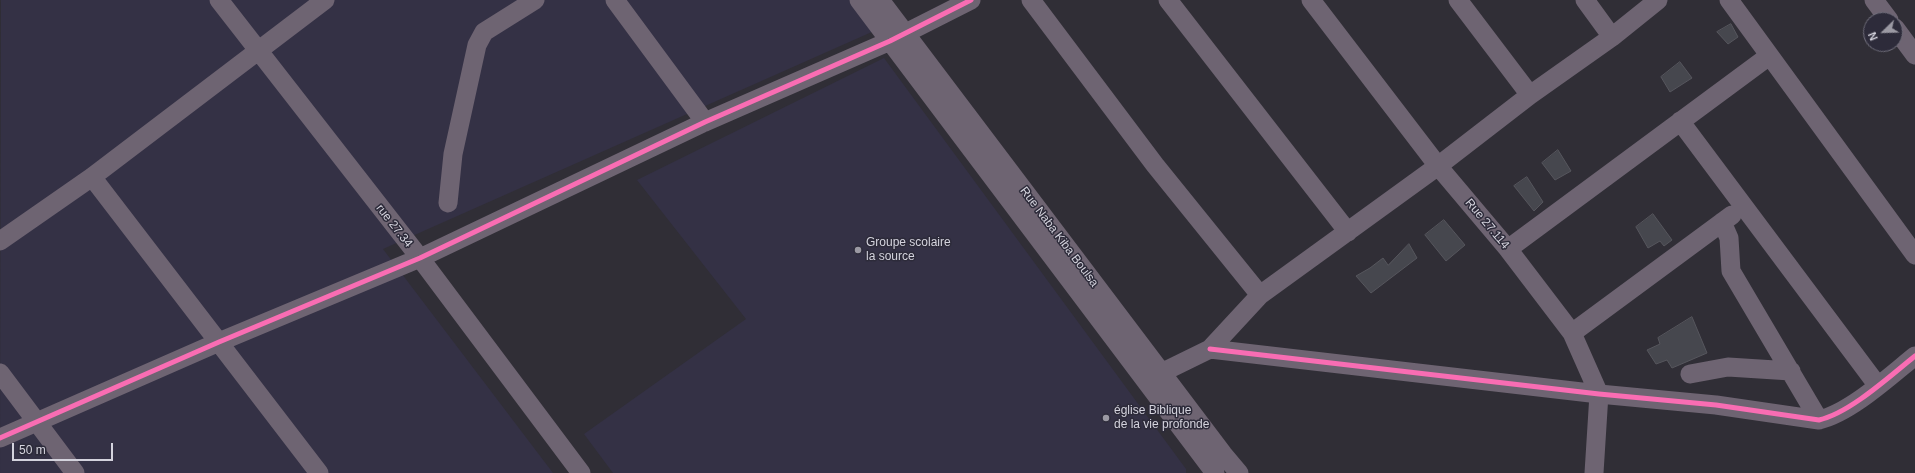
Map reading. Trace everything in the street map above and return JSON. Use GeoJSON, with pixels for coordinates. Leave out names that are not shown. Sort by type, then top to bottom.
{"type":"FeatureCollection","features":[{"type":"Feature","properties":{"kind":"street","name":"rue 27.34"},"geometry":{"type":"LineString","coordinates":[[219,0],[420,258],[581,473]]}},
{"type":"Feature","properties":{"kind":"street"},"geometry":{"type":"LineString","coordinates":[[0,241],[92,177],[325,0]]}},
{"type":"Feature","properties":{"kind":"street"},"geometry":{"type":"LineString","coordinates":[[448,203],[453,154],[477,45],[484,32],[535,0]]}},
{"type":"Feature","properties":{"kind":"street"},"geometry":{"type":"LineString","coordinates":[[615,0],[705,122]]}},
{"type":"Feature","properties":{"kind":"street","name":"Rue Naba Kiba Boulsa"},"geometry":{"type":"LineString","coordinates":[[859,0],[897,37],[1239,473]]}},
{"type":"Feature","properties":{"kind":"street","name":"Rue Naba Kiba Boulsa"},"geometry":{"type":"LineString","coordinates":[[880,0],[897,37],[1215,473]]}},
{"type":"Feature","properties":{"kind":"street"},"geometry":{"type":"LineString","coordinates":[[0,438],[219,342],[420,258],[705,122],[897,37],[971,0]]}},
{"type":"Feature","properties":{"kind":"street"},"geometry":{"type":"LineString","coordinates":[[1031,0],[1155,165],[1260,295]]}},
{"type":"Feature","properties":{"kind":"street"},"geometry":{"type":"LineString","coordinates":[[1168,0],[1348,232]]}},
{"type":"Feature","properties":{"kind":"street","name":"Rue 27.114"},"geometry":{"type":"LineString","coordinates":[[1311,0],[1438,166],[1508,249],[1572,332],[1599,394],[1594,473]]}},
{"type":"Feature","properties":{"kind":"street"},"geometry":{"type":"LineString","coordinates":[[1458,0],[1530,95]]}},
{"type":"Feature","properties":{"kind":"street"},"geometry":{"type":"LineString","coordinates":[[1585,0],[1612,37]]}},
{"type":"Feature","properties":{"kind":"street"},"geometry":{"type":"LineString","coordinates":[[1161,373],[1210,349],[1260,295],[1438,166],[1530,95],[1612,37],[1658,0]]}},
{"type":"Feature","properties":{"kind":"street"},"geometry":{"type":"LineString","coordinates":[[1729,0],[1915,255]]}},
{"type":"Feature","properties":{"kind":"street"},"geometry":{"type":"LineString","coordinates":[[1874,0],[1883,12]]}},
{"type":"Feature","properties":{"kind":"street"},"geometry":{"type":"LineString","coordinates":[[1903,39],[1915,55]]}},
{"type":"Feature","properties":{"kind":"street"},"geometry":{"type":"LineString","coordinates":[[1508,249],[1769,56]]}},
{"type":"Feature","properties":{"kind":"street"},"geometry":{"type":"LineString","coordinates":[[1680,121],[1878,386]]}},
{"type":"Feature","properties":{"kind":"street"},"geometry":{"type":"LineString","coordinates":[[92,177],[319,473]]}},
{"type":"Feature","properties":{"kind":"street"},"geometry":{"type":"LineString","coordinates":[[1572,332],[1744,207]]}},
{"type":"Feature","properties":{"kind":"street"},"geometry":{"type":"LineString","coordinates":[[1722,222],[1729,238],[1731,271],[1819,420]]}},
{"type":"Feature","properties":{"kind":"street"},"geometry":{"type":"LineString","coordinates":[[1210,349],[1599,394],[1716,405],[1819,420],[1830,417],[1842,411],[1878,386],[1915,356]]}},
{"type":"Feature","properties":{"kind":"street"},"geometry":{"type":"LineString","coordinates":[[1690,374],[1728,367],[1791,372]]}},
{"type":"Feature","properties":{"kind":"street"},"geometry":{"type":"LineString","coordinates":[[0,373],[75,473]]}},
{"type":"Feature","properties":{"kind":"shaded area"},"geometry":{"type":"Polygon","coordinates":[[[1,0],[851,0],[874,31],[383,249],[553,473],[0,473],[1,0]]]}},
{"type":"Feature","properties":{"kind":"shaded area","name":"Groupe scolaire la source"},"geometry":{"type":"Polygon","coordinates":[[[884,58],[1186,469],[1186,473],[613,473],[584,434],[746,319],[637,180],[884,58]]]}},
{"type":"Feature","properties":{"kind":"building"},"geometry":{"type":"Polygon","coordinates":[[[1731,24],[1738,37],[1728,44],[1717,32],[1731,24]]]}},
{"type":"Feature","properties":{"kind":"building"},"geometry":{"type":"Polygon","coordinates":[[[1680,62],[1692,78],[1670,92],[1661,77],[1680,62]]]}},
{"type":"Feature","properties":{"kind":"building"},"geometry":{"type":"Polygon","coordinates":[[[1558,150],[1571,171],[1555,180],[1542,163],[1558,150]]]}},
{"type":"Feature","properties":{"kind":"building"},"geometry":{"type":"Polygon","coordinates":[[[1527,177],[1543,202],[1534,211],[1514,186],[1527,177]]]}},
{"type":"Feature","properties":{"kind":"building"},"geometry":{"type":"Polygon","coordinates":[[[1653,214],[1672,240],[1664,246],[1660,241],[1648,248],[1636,227],[1653,214]]]}},
{"type":"Feature","properties":{"kind":"building"},"geometry":{"type":"Polygon","coordinates":[[[1444,220],[1465,245],[1446,261],[1425,235],[1444,220]]]}},
{"type":"Feature","properties":{"kind":"building"},"geometry":{"type":"Polygon","coordinates":[[[1409,244],[1417,258],[1371,293],[1356,276],[1383,258],[1388,265],[1409,244]]]}},
{"type":"Feature","properties":{"kind":"building"},"geometry":{"type":"Polygon","coordinates":[[[1692,317],[1707,353],[1672,368],[1667,360],[1656,364],[1647,350],[1660,344],[1658,338],[1692,317]]]}},
{"type":"Feature","properties":{"kind":"cycle path"},"geometry":{"type":"LineString","coordinates":[[0,438],[219,342],[420,258],[705,122],[890,41],[971,0]]}},
{"type":"Feature","properties":{"kind":"cycle path"},"geometry":{"type":"LineString","coordinates":[[1210,349],[1599,394],[1716,405],[1819,420],[1844,410],[1869,393],[1915,356]]}},
{"type":"Feature","properties":{"kind":"place","name":"Groupe scolaire la source"},"geometry":{"type":"Point","coordinates":[858,250]}},
{"type":"Feature","properties":{"kind":"place","name":"église Biblique de la vie profonde"},"geometry":{"type":"Point","coordinates":[1106,418]}}]}
